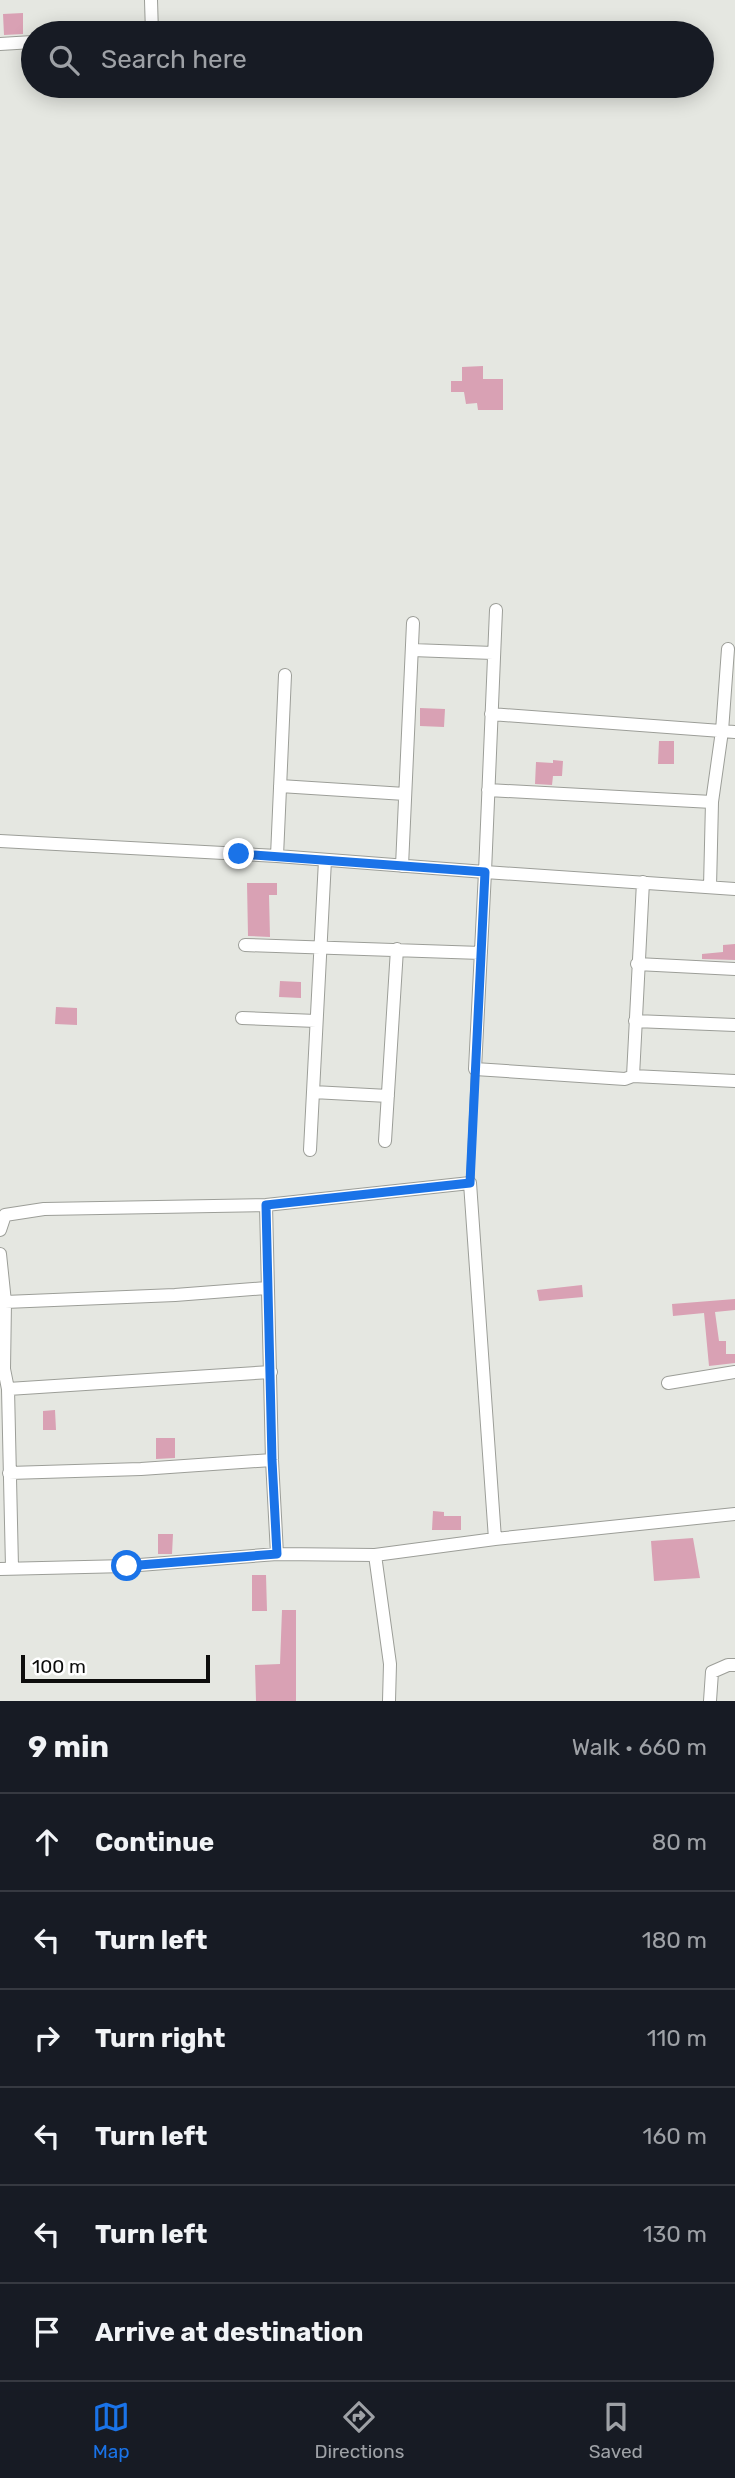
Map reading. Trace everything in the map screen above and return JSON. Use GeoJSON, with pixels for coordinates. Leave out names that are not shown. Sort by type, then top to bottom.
{"type":"FeatureCollection","features":[{"type":"Feature","properties":{"kind":"street"},"geometry":{"type":"LineString","coordinates":[[151,0],[152,21]]}},
{"type":"Feature","properties":{"kind":"street"},"geometry":{"type":"LineString","coordinates":[[0,44],[21,43]]}},
{"type":"Feature","properties":{"kind":"street"},"geometry":{"type":"LineString","coordinates":[[496,610],[475,1069],[625,1079],[633,1076],[735,1081]]}},
{"type":"Feature","properties":{"kind":"street"},"geometry":{"type":"LineString","coordinates":[[402,866],[413,623]]}},
{"type":"Feature","properties":{"kind":"street"},"geometry":{"type":"LineString","coordinates":[[710,887],[712,802],[728,731],[727,649]]}},
{"type":"Feature","properties":{"kind":"street"},"geometry":{"type":"LineString","coordinates":[[412,650],[493,653]]}},
{"type":"Feature","properties":{"kind":"street"},"geometry":{"type":"LineString","coordinates":[[277,856],[285,675]]}},
{"type":"Feature","properties":{"kind":"street"},"geometry":{"type":"LineString","coordinates":[[491,714],[728,731]]}},
{"type":"Feature","properties":{"kind":"street"},"geometry":{"type":"LineString","coordinates":[[280,786],[405,794]]}},
{"type":"Feature","properties":{"kind":"street"},"geometry":{"type":"LineString","coordinates":[[488,790],[712,802]]}},
{"type":"Feature","properties":{"kind":"street"},"geometry":{"type":"LineString","coordinates":[[0,841],[277,856],[735,889]]}},
{"type":"Feature","properties":{"kind":"street"},"geometry":{"type":"LineString","coordinates":[[310,1150],[325,860]]}},
{"type":"Feature","properties":{"kind":"street"},"geometry":{"type":"LineString","coordinates":[[633,1076],[643,882]]}},
{"type":"Feature","properties":{"kind":"street"},"geometry":{"type":"LineString","coordinates":[[244,945],[481,953]]}},
{"type":"Feature","properties":{"kind":"street"},"geometry":{"type":"LineString","coordinates":[[385,1141],[397,949]]}},
{"type":"Feature","properties":{"kind":"street"},"geometry":{"type":"LineString","coordinates":[[637,964],[735,969]]}},
{"type":"Feature","properties":{"kind":"street"},"geometry":{"type":"LineString","coordinates":[[242,1018],[316,1021]]}},
{"type":"Feature","properties":{"kind":"street"},"geometry":{"type":"LineString","coordinates":[[635,1021],[735,1025]]}},
{"type":"Feature","properties":{"kind":"street"},"geometry":{"type":"LineString","coordinates":[[313,1092],[388,1096]]}},
{"type":"Feature","properties":{"kind":"street"},"geometry":{"type":"LineString","coordinates":[[0,1230],[5,1215],[44,1209],[266,1205],[470,1183],[495,1539]]}},
{"type":"Feature","properties":{"kind":"street"},"geometry":{"type":"LineString","coordinates":[[266,1205],[266,1288],[277,1554]]}},
{"type":"Feature","properties":{"kind":"street"},"geometry":{"type":"LineString","coordinates":[[0,1254],[5,1302],[4,1369],[8,1389],[6,1568],[127,1566],[277,1554],[375,1555],[495,1539],[735,1514]]}},
{"type":"Feature","properties":{"kind":"street"},"geometry":{"type":"LineString","coordinates":[[5,1302],[175,1295],[266,1288]]}},
{"type":"Feature","properties":{"kind":"street"},"geometry":{"type":"LineString","coordinates":[[8,1389],[271,1372]]}},
{"type":"Feature","properties":{"kind":"street"},"geometry":{"type":"LineString","coordinates":[[668,1383],[735,1372]]}},
{"type":"Feature","properties":{"kind":"street"},"geometry":{"type":"LineString","coordinates":[[9,1474],[272,1460]]}},
{"type":"Feature","properties":{"kind":"street"},"geometry":{"type":"LineString","coordinates":[[375,1555],[390,1664],[389,1701]]}},
{"type":"Feature","properties":{"kind":"street"},"geometry":{"type":"LineString","coordinates":[[710,1701],[712,1672],[735,1665]]}},
{"type":"Feature","properties":{"kind":"lane"},"geometry":{"type":"LineString","coordinates":[[470,1183],[475,1069]]}},
{"type":"Feature","properties":{"kind":"building"},"geometry":{"type":"Polygon","coordinates":[[[23,13],[21,34],[4,35],[3,14],[23,13]]]}},
{"type":"Feature","properties":{"kind":"building"},"geometry":{"type":"Polygon","coordinates":[[[483,366],[483,379],[503,379],[503,410],[478,410],[477,403],[466,404],[464,392],[451,392],[451,381],[462,381],[462,367],[483,366]]]}},
{"type":"Feature","properties":{"kind":"building"},"geometry":{"type":"Polygon","coordinates":[[[420,708],[445,709],[444,727],[420,726],[420,708]]]}},
{"type":"Feature","properties":{"kind":"building"},"geometry":{"type":"Polygon","coordinates":[[[659,741],[674,741],[674,764],[658,764],[659,741]]]}},
{"type":"Feature","properties":{"kind":"building"},"geometry":{"type":"Polygon","coordinates":[[[553,760],[563,761],[562,776],[553,776],[552,785],[535,784],[536,762],[553,763],[553,760]]]}},
{"type":"Feature","properties":{"kind":"building"},"geometry":{"type":"Polygon","coordinates":[[[247,883],[277,883],[277,895],[269,895],[270,937],[248,936],[247,883]]]}},
{"type":"Feature","properties":{"kind":"building"},"geometry":{"type":"Polygon","coordinates":[[[735,944],[735,960],[702,959],[702,954],[723,952],[723,945],[735,944]]]}},
{"type":"Feature","properties":{"kind":"building"},"geometry":{"type":"Polygon","coordinates":[[[280,981],[301,982],[301,998],[279,997],[280,981]]]}},
{"type":"Feature","properties":{"kind":"building"},"geometry":{"type":"Polygon","coordinates":[[[56,1007],[77,1008],[77,1025],[55,1024],[56,1007]]]}},
{"type":"Feature","properties":{"kind":"building"},"geometry":{"type":"Polygon","coordinates":[[[582,1285],[583,1297],[539,1301],[537,1290],[582,1285]]]}},
{"type":"Feature","properties":{"kind":"building"},"geometry":{"type":"Polygon","coordinates":[[[735,1299],[735,1310],[715,1312],[719,1341],[726,1341],[726,1354],[735,1354],[735,1363],[709,1366],[704,1313],[673,1316],[672,1304],[735,1299]]]}},
{"type":"Feature","properties":{"kind":"building"},"geometry":{"type":"Polygon","coordinates":[[[55,1410],[56,1430],[43,1430],[43,1411],[55,1410]]]}},
{"type":"Feature","properties":{"kind":"building"},"geometry":{"type":"Polygon","coordinates":[[[156,1438],[175,1438],[175,1458],[156,1459],[156,1438]]]}},
{"type":"Feature","properties":{"kind":"building"},"geometry":{"type":"Polygon","coordinates":[[[433,1511],[444,1512],[444,1516],[461,1516],[461,1530],[432,1530],[433,1511]]]}},
{"type":"Feature","properties":{"kind":"building"},"geometry":{"type":"Polygon","coordinates":[[[158,1534],[173,1534],[172,1554],[158,1554],[158,1534]]]}},
{"type":"Feature","properties":{"kind":"building"},"geometry":{"type":"Polygon","coordinates":[[[693,1538],[700,1578],[654,1581],[651,1541],[693,1538]]]}},
{"type":"Feature","properties":{"kind":"building"},"geometry":{"type":"Polygon","coordinates":[[[252,1575],[266,1575],[267,1611],[252,1611],[252,1575]]]}},
{"type":"Feature","properties":{"kind":"building"},"geometry":{"type":"Polygon","coordinates":[[[282,1610],[296,1610],[296,1701],[256,1701],[255,1665],[280,1664],[282,1610]]]}},
{"type":"Feature","properties":{"kind":"route"},"geometry":{"type":"LineString","coordinates":[[127,1566],[277,1554],[266,1288],[266,1205],[470,1183],[485,872],[239,854]]}}]}
